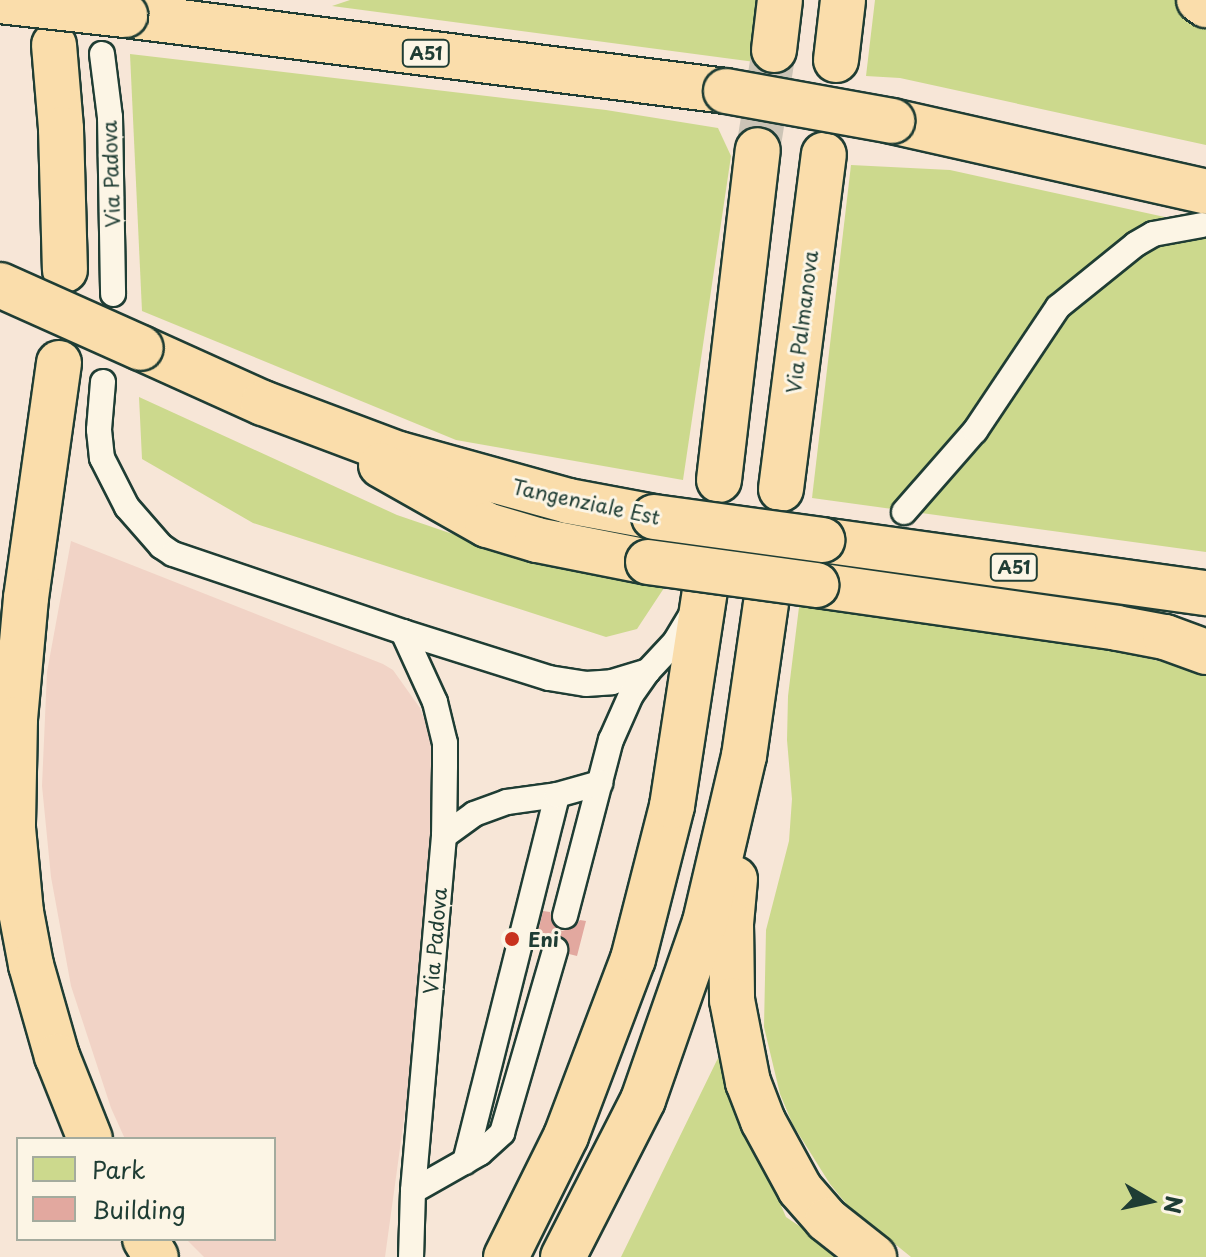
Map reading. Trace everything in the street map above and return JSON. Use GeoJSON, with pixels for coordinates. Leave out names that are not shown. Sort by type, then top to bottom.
{"type":"FeatureCollection","features":[{"type":"Feature","properties":{"kind":"highway"},"geometry":{"type":"LineString","coordinates":[[774,50],[780,0]]}},
{"type":"Feature","properties":{"kind":"highway"},"geometry":{"type":"LineString","coordinates":[[836,60],[843,0]]}},
{"type":"Feature","properties":{"kind":"highway"},"geometry":{"type":"LineString","coordinates":[[1199,0],[1206,5]]}},
{"type":"Feature","properties":{"kind":"highway","name":"A51"},"geometry":{"type":"LineString","coordinates":[[0,1],[726,91],[892,121],[1204,208]]}},
{"type":"Feature","properties":{"kind":"highway"},"geometry":{"type":"LineString","coordinates":[[54,45],[62,144],[65,270]]}},
{"type":"Feature","properties":{"kind":"highway"},"geometry":{"type":"LineString","coordinates":[[719,480],[758,150]]}},
{"type":"Feature","properties":{"kind":"highway","name":"Via Palmanova"},"geometry":{"type":"LineString","coordinates":[[781,489],[824,155]]}},
{"type":"Feature","properties":{"kind":"highway","name":"Tangenziale Est"},"geometry":{"type":"LineString","coordinates":[[0,285],[349,437],[501,484],[654,517],[1206,593]]}},
{"type":"Feature","properties":{"kind":"highway"},"geometry":{"type":"LineString","coordinates":[[59,363],[29,574],[12,770],[15,864],[31,965],[57,1056],[89,1137]]}},
{"type":"Feature","properties":{"kind":"highway"},"geometry":{"type":"LineString","coordinates":[[349,437],[388,471],[487,525],[537,540],[648,562],[1117,628],[1165,637],[1206,652]]}},
{"type":"Feature","properties":{"kind":"highway"},"geometry":{"type":"LineString","coordinates":[[506,1257],[571,1124],[633,959],[672,806],[705,590]]}},
{"type":"Feature","properties":{"kind":"highway"},"geometry":{"type":"LineString","coordinates":[[767,597],[731,924],[732,1000],[741,1053],[763,1121],[800,1189],[827,1220],[874,1257]]}},
{"type":"Feature","properties":{"kind":"highway"},"geometry":{"type":"LineString","coordinates":[[563,1257],[643,1100],[705,922],[731,821],[756,690]]}},
{"type":"Feature","properties":{"kind":"lane","name":"Via Padova"},"geometry":{"type":"LineString","coordinates":[[102,54],[110,117],[113,294]]}},
{"type":"Feature","properties":{"kind":"lane"},"geometry":{"type":"LineString","coordinates":[[904,512],[975,431],[1058,307],[1136,244],[1204,208]]}},
{"type":"Feature","properties":{"kind":"lane"},"geometry":{"type":"LineString","coordinates":[[103,382],[98,439],[102,458],[127,507],[161,546],[173,554],[549,678],[586,684],[612,682],[648,671]]}},
{"type":"Feature","properties":{"kind":"lane"},"geometry":{"type":"LineString","coordinates":[[565,916],[619,719],[648,671],[675,642],[705,590]]}},
{"type":"Feature","properties":{"kind":"lane","name":"Via Padova"},"geometry":{"type":"LineString","coordinates":[[403,632],[435,702],[445,743],[444,836],[413,1191],[411,1257]]}},
{"type":"Feature","properties":{"kind":"lane"},"geometry":{"type":"LineString","coordinates":[[444,836],[474,814],[507,802],[557,795],[600,783]]}},
{"type":"Feature","properties":{"kind":"lane"},"geometry":{"type":"LineString","coordinates":[[465,1162],[557,795]]}},
{"type":"Feature","properties":{"kind":"lane"},"geometry":{"type":"LineString","coordinates":[[413,1191],[491,1146],[509,1118],[555,950]]}},
{"type":"Feature","properties":{"kind":"shaded area"},"geometry":{"type":"Polygon","coordinates":[[[71,541],[383,664],[393,670],[420,708],[434,746],[435,788],[408,1090],[385,1257],[204,1257],[188,1241],[276,1241],[276,1137],[124,1137],[111,1108],[71,986],[51,877],[42,786],[47,672],[71,541]]]}},
{"type":"Feature","properties":{"kind":"green space"},"geometry":{"type":"Polygon","coordinates":[[[350,0],[761,0],[755,62],[332,6],[350,0]]]}},
{"type":"Feature","properties":{"kind":"green space"},"geometry":{"type":"Polygon","coordinates":[[[875,0],[1179,0],[1206,23],[1206,145],[900,78],[866,76],[875,0]]]}},
{"type":"Feature","properties":{"kind":"green space"},"geometry":{"type":"Polygon","coordinates":[[[130,54],[606,110],[718,128],[731,156],[683,480],[456,440],[142,311],[130,54]]]}},
{"type":"Feature","properties":{"kind":"green space"},"geometry":{"type":"Polygon","coordinates":[[[851,165],[950,170],[1206,226],[1206,552],[812,498],[851,165]]]}},
{"type":"Feature","properties":{"kind":"green space"},"geometry":{"type":"Polygon","coordinates":[[[139,397],[397,515],[476,542],[668,582],[637,629],[606,637],[253,523],[142,459],[139,397]]]}},
{"type":"Feature","properties":{"kind":"green space"},"geometry":{"type":"Polygon","coordinates":[[[800,599],[974,618],[1206,672],[1206,1257],[911,1257],[848,1206],[830,1184],[793,1125],[780,1094],[764,1027],[766,930],[789,841],[792,799],[787,740],[788,696],[800,599]]]}},
{"type":"Feature","properties":{"kind":"green space"},"geometry":{"type":"Polygon","coordinates":[[[718,1058],[786,1217],[845,1257],[621,1257],[718,1058]]]}},
{"type":"Feature","properties":{"kind":"building"},"geometry":{"type":"Polygon","coordinates":[[[543,911],[550,912],[554,926],[562,931],[575,927],[580,920],[586,921],[577,956],[569,954],[566,940],[558,935],[545,939],[540,947],[535,945],[543,911]]]}},
{"type":"Feature","properties":{"kind":"tunnel"},"geometry":{"type":"LineString","coordinates":[[758,150],[774,50]]}},
{"type":"Feature","properties":{"kind":"place","name":"Eni"},"geometry":{"type":"Point","coordinates":[512,939]}}]}
